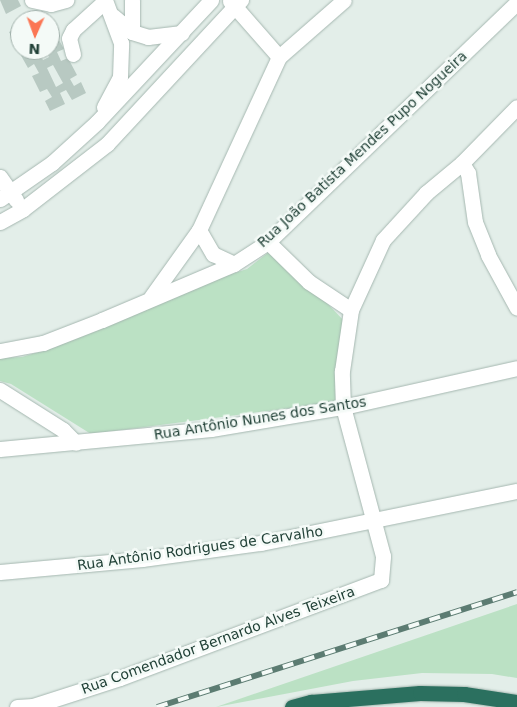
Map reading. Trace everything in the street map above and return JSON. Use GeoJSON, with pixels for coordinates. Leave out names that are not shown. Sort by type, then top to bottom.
{"type":"FeatureCollection","features":[{"type":"Feature","properties":{"kind":"highway"},"geometry":{"type":"LineString","coordinates":[[292,707],[311,702],[420,693],[464,694],[517,702]]}},
{"type":"Feature","properties":{"kind":"street"},"geometry":{"type":"LineString","coordinates":[[32,0],[51,4],[66,0]]}},
{"type":"Feature","properties":{"kind":"street"},"geometry":{"type":"LineString","coordinates":[[73,54],[69,38],[73,30],[87,14],[105,0],[113,16],[120,43],[120,77],[96,122]]}},
{"type":"Feature","properties":{"kind":"street"},"geometry":{"type":"LineString","coordinates":[[132,0],[132,32]]}},
{"type":"Feature","properties":{"kind":"street"},"geometry":{"type":"LineString","coordinates":[[5,196],[52,163],[96,122],[182,33],[211,0]]}},
{"type":"Feature","properties":{"kind":"street"},"geometry":{"type":"LineString","coordinates":[[150,298],[199,230],[280,58],[344,0]]}},
{"type":"Feature","properties":{"kind":"street"},"geometry":{"type":"LineString","coordinates":[[0,222],[23,209],[107,144],[235,2],[280,58]]}},
{"type":"Feature","properties":{"kind":"street","name":"Rua João Batista Mendes Pupo Nogueira"},"geometry":{"type":"LineString","coordinates":[[0,351],[43,343],[234,264],[268,242],[517,2]]}},
{"type":"Feature","properties":{"kind":"street"},"geometry":{"type":"LineString","coordinates":[[113,16],[132,32],[164,38],[182,33]]}},
{"type":"Feature","properties":{"kind":"street"},"geometry":{"type":"LineString","coordinates":[[374,522],[343,407],[342,371],[351,310],[383,240],[426,192],[462,163],[517,107]]}},
{"type":"Feature","properties":{"kind":"street"},"geometry":{"type":"LineString","coordinates":[[462,163],[468,172],[475,222],[488,256],[517,308]]}},
{"type":"Feature","properties":{"kind":"street"},"geometry":{"type":"LineString","coordinates":[[0,177],[5,196],[23,209]]}},
{"type":"Feature","properties":{"kind":"street"},"geometry":{"type":"LineString","coordinates":[[199,230],[213,254],[234,264]]}},
{"type":"Feature","properties":{"kind":"street"},"geometry":{"type":"LineString","coordinates":[[268,242],[309,282],[351,310]]}},
{"type":"Feature","properties":{"kind":"street","name":"Rua Antônio Nunes dos Santos"},"geometry":{"type":"LineString","coordinates":[[0,449],[211,429],[343,407],[517,368]]}},
{"type":"Feature","properties":{"kind":"street"},"geometry":{"type":"LineString","coordinates":[[0,390],[63,430],[76,443]]}},
{"type":"Feature","properties":{"kind":"street","name":"Rua Antônio Rodrigues de Carvalho"},"geometry":{"type":"LineString","coordinates":[[0,572],[152,558],[261,543],[374,522],[517,491]]}},
{"type":"Feature","properties":{"kind":"street","name":"Rua Comendador Bernardo Alves Teixeira"},"geometry":{"type":"LineString","coordinates":[[17,707],[33,706],[120,678],[381,580],[383,556],[374,522]]}},
{"type":"Feature","properties":{"kind":"green space"},"geometry":{"type":"Polygon","coordinates":[[[269,252],[288,262],[345,322],[337,402],[91,434],[11,384],[0,381],[0,358],[22,357],[55,347],[182,290],[247,269],[269,252]]]}},
{"type":"Feature","properties":{"kind":"green space"},"geometry":{"type":"Polygon","coordinates":[[[517,604],[517,678],[492,674],[422,673],[353,681],[216,707],[517,604]]]}},
{"type":"Feature","properties":{"kind":"building"},"geometry":{"type":"Polygon","coordinates":[[[0,0],[18,0],[21,6],[10,10],[6,14],[0,0]]]}},
{"type":"Feature","properties":{"kind":"building"},"geometry":{"type":"Polygon","coordinates":[[[60,42],[64,49],[60,51],[60,42]]]}},
{"type":"Feature","properties":{"kind":"building"},"geometry":{"type":"Polygon","coordinates":[[[68,58],[77,75],[70,79],[74,86],[81,82],[86,93],[72,100],[66,90],[60,93],[65,104],[50,111],[45,101],[52,97],[47,89],[40,92],[32,76],[39,73],[34,64],[28,68],[24,60],[60,59],[61,61],[68,58]],[[53,65],[47,68],[56,87],[63,83],[53,65]]]}},
{"type":"Feature","properties":{"kind":"railway"},"geometry":{"type":"LineString","coordinates":[[157,707],[517,592]]}}]}
